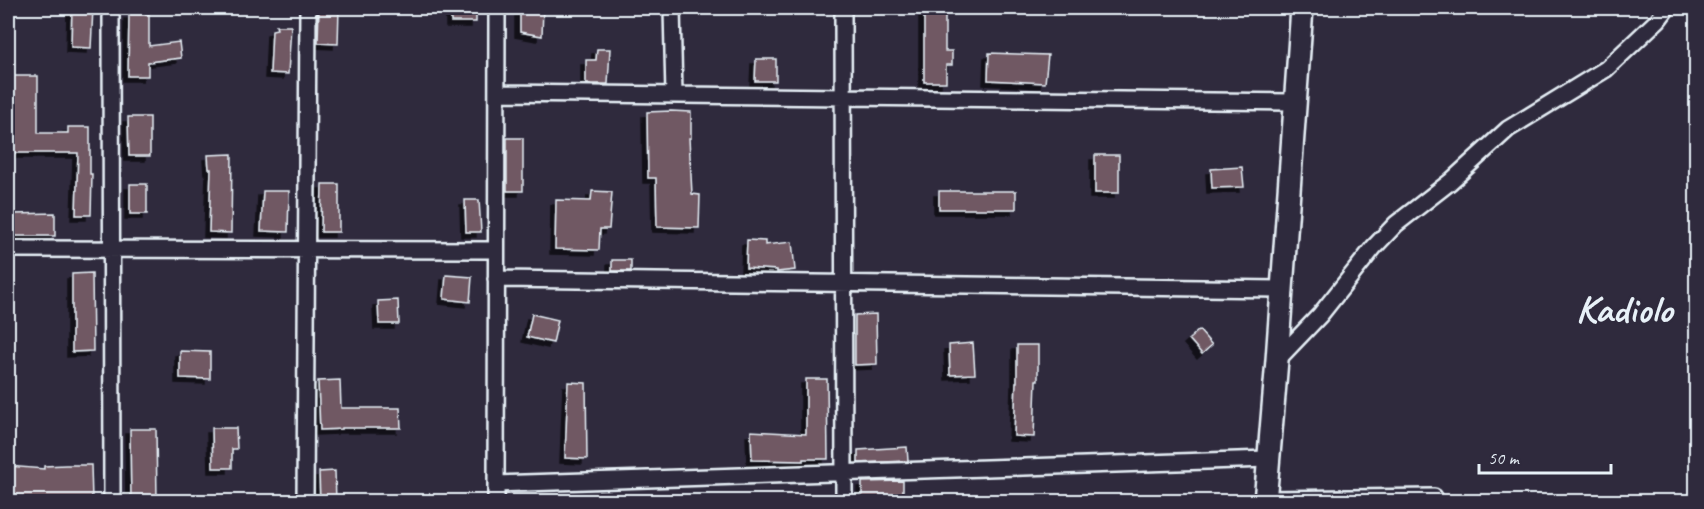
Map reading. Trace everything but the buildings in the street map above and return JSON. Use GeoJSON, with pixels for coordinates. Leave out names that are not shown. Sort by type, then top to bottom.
{"type":"FeatureCollection","features":[{"type":"Feature","properties":{"kind":"main road"},"geometry":{"type":"LineString","coordinates":[[1265,500],[1302,8]]}},
{"type":"Feature","properties":{"kind":"street"},"geometry":{"type":"LineString","coordinates":[[111,8],[112,501]]}},
{"type":"Feature","properties":{"kind":"street"},"geometry":{"type":"LineString","coordinates":[[305,501],[308,8]]}},
{"type":"Feature","properties":{"kind":"street"},"geometry":{"type":"LineString","coordinates":[[496,501],[497,8]]}},
{"type":"Feature","properties":{"kind":"street"},"geometry":{"type":"LineString","coordinates":[[672,8],[674,95]]}},
{"type":"Feature","properties":{"kind":"street"},"geometry":{"type":"LineString","coordinates":[[843,8],[844,501]]}},
{"type":"Feature","properties":{"kind":"street"},"geometry":{"type":"LineString","coordinates":[[1277,360],[1320,315],[1374,247],[1396,225],[1450,182],[1508,129],[1606,69],[1658,20],[1667,8]]}},
{"type":"Feature","properties":{"kind":"street"},"geometry":{"type":"LineString","coordinates":[[497,93],[1295,102]]}},
{"type":"Feature","properties":{"kind":"street"},"geometry":{"type":"LineString","coordinates":[[8,249],[496,250]]}},
{"type":"Feature","properties":{"kind":"street"},"geometry":{"type":"LineString","coordinates":[[496,279],[1282,290]]}},
{"type":"Feature","properties":{"kind":"street"},"geometry":{"type":"LineString","coordinates":[[496,484],[1268,459]]}},
{"type":"Feature","properties":{"kind":"street"},"geometry":{"type":"LineString","coordinates":[[1265,500],[1434,497]]}},
{"type":"Feature","properties":{"kind":"district","name":"Kadiolo"},"geometry":{"type":"Point","coordinates":[1624,309]}}]}
